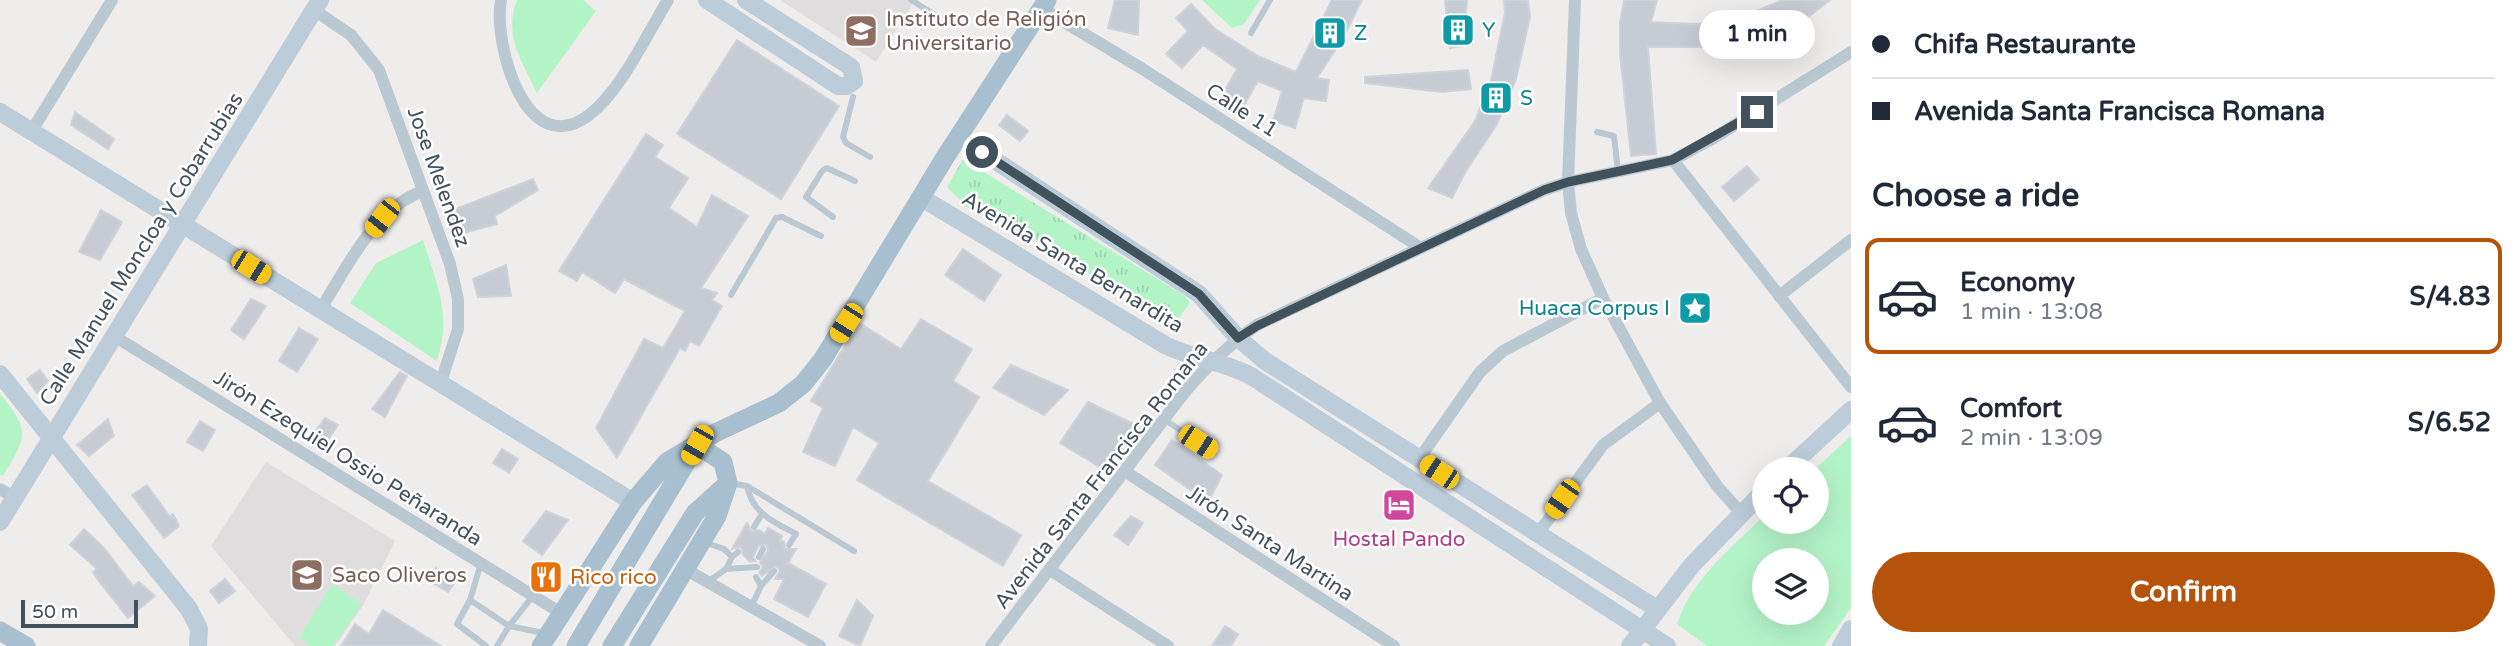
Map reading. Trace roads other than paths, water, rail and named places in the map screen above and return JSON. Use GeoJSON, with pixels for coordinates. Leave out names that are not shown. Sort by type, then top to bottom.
{"type":"FeatureCollection","features":[{"type":"Feature","properties":{"kind":"main road"},"geometry":{"type":"LineString","coordinates":[[707,0],[838,86],[848,86],[854,81],[851,67],[746,0]]}},
{"type":"Feature","properties":{"kind":"main road"},"geometry":{"type":"LineString","coordinates":[[545,639],[634,502],[667,462],[768,410],[803,384],[823,359],[1044,4]]}},
{"type":"Feature","properties":{"kind":"main road","name":"Calle Manuel Moncloa y Cobarrubias"},"geometry":{"type":"LineString","coordinates":[[0,522],[7,494],[51,438],[317,5]]}},
{"type":"Feature","properties":{"kind":"main road"},"geometry":{"type":"LineString","coordinates":[[0,112],[634,502]]}},
{"type":"Feature","properties":{"kind":"main road","name":"Avenida Santa Bernardita"},"geometry":{"type":"LineString","coordinates":[[982,152],[1199,294],[1238,338],[1265,361],[1657,609]]}},
{"type":"Feature","properties":{"kind":"main road","name":"Avenida Santa Bernardita"},"geometry":{"type":"LineString","coordinates":[[922,198],[1166,345],[1251,376],[1667,646]]}},
{"type":"Feature","properties":{"kind":"main road"},"geometry":{"type":"LineString","coordinates":[[0,374],[193,614],[199,629],[198,646]]}},
{"type":"Feature","properties":{"kind":"main road"},"geometry":{"type":"LineString","coordinates":[[1800,457],[1851,410]]}},
{"type":"Feature","properties":{"kind":"main road"},"geometry":{"type":"LineString","coordinates":[[697,445],[723,462],[737,484]]}},
{"type":"Feature","properties":{"kind":"main road"},"geometry":{"type":"LineString","coordinates":[[576,646],[697,445]]}},
{"type":"Feature","properties":{"kind":"main road"},"geometry":{"type":"LineString","coordinates":[[639,646],[737,484]]}},
{"type":"Feature","properties":{"kind":"main road"},"geometry":{"type":"LineString","coordinates":[[612,646],[695,513],[737,484]]}},
{"type":"Feature","properties":{"kind":"main road"},"geometry":{"type":"LineString","coordinates":[[1630,646],[1692,565],[1752,502]]}},
{"type":"Feature","properties":{"kind":"main road"},"geometry":{"type":"LineString","coordinates":[[1841,646],[1851,629]]}},
{"type":"Feature","properties":{"kind":"main road"},"geometry":{"type":"LineString","coordinates":[[0,631],[26,646]]}},
{"type":"Feature","properties":{"kind":"street"},"geometry":{"type":"LineString","coordinates":[[502,0],[498,17],[500,39],[522,102],[546,121],[562,125],[577,122],[605,99],[668,0]]}},
{"type":"Feature","properties":{"kind":"street"},"geometry":{"type":"LineString","coordinates":[[1575,0],[1568,182],[1571,214],[1581,249],[1603,298],[1660,403],[1701,465],[1741,513]]}},
{"type":"Feature","properties":{"kind":"street"},"geometry":{"type":"LineString","coordinates":[[31,132],[107,2]]}},
{"type":"Feature","properties":{"kind":"street","name":"Calle 11"},"geometry":{"type":"LineString","coordinates":[[1044,4],[1421,248]]}},
{"type":"Feature","properties":{"kind":"street","name":"Jose Melendez"},"geometry":{"type":"LineString","coordinates":[[317,5],[351,35],[379,70],[450,264],[458,299],[456,343],[440,385]]}},
{"type":"Feature","properties":{"kind":"street","name":"Avenida Santa Francisca Romana"},"geometry":{"type":"LineString","coordinates":[[991,646],[1213,360],[1238,338],[1257,326],[1421,248],[1568,182],[1672,160],[1714,138],[1851,52]]}},
{"type":"Feature","properties":{"kind":"street"},"geometry":{"type":"LineString","coordinates":[[1672,160],[1851,387]]}},
{"type":"Feature","properties":{"kind":"street"},"geometry":{"type":"LineString","coordinates":[[320,310],[382,218],[409,196],[423,191]]}},
{"type":"Feature","properties":{"kind":"street"},"geometry":{"type":"LineString","coordinates":[[1779,296],[1851,240]]}},
{"type":"Feature","properties":{"kind":"street"},"geometry":{"type":"LineString","coordinates":[[1419,459],[1480,372],[1503,351],[1603,298]]}},
{"type":"Feature","properties":{"kind":"street","name":"Jirón Ezequiel Ossio Peñaranda"},"geometry":{"type":"LineString","coordinates":[[114,336],[561,613]]}},
{"type":"Feature","properties":{"kind":"street"},"geometry":{"type":"LineString","coordinates":[[1537,535],[1587,463],[1603,445],[1660,403]]}},
{"type":"Feature","properties":{"kind":"street","name":"Jirón Santa Martina"},"geometry":{"type":"LineString","coordinates":[[1126,472],[1394,646]]}},
{"type":"Feature","properties":{"kind":"street"},"geometry":{"type":"LineString","coordinates":[[685,569],[820,646]]}},
{"type":"Feature","properties":{"kind":"street"},"geometry":{"type":"LineString","coordinates":[[1050,570],[1168,646]]}},
{"type":"Feature","properties":{"kind":"lane"},"geometry":{"type":"LineString","coordinates":[[911,0],[950,24]]}},
{"type":"Feature","properties":{"kind":"lane"},"geometry":{"type":"LineString","coordinates":[[1251,33],[1270,0]]}},
{"type":"Feature","properties":{"kind":"lane"},"geometry":{"type":"LineString","coordinates":[[853,97],[843,137],[846,143],[870,157]]}},
{"type":"Feature","properties":{"kind":"lane"},"geometry":{"type":"LineString","coordinates":[[1597,132],[1614,136],[1618,172]]}},
{"type":"Feature","properties":{"kind":"lane"},"geometry":{"type":"LineString","coordinates":[[833,217],[806,197],[822,171],[827,168],[855,181]]}},
{"type":"Feature","properties":{"kind":"lane"},"geometry":{"type":"LineString","coordinates":[[731,295],[776,218],[782,217],[821,236]]}},
{"type":"Feature","properties":{"kind":"lane"},"geometry":{"type":"LineString","coordinates":[[1165,420],[1214,453]]}},
{"type":"Feature","properties":{"kind":"lane"},"geometry":{"type":"LineString","coordinates":[[737,484],[762,514],[796,534],[789,545]]}},
{"type":"Feature","properties":{"kind":"lane"},"geometry":{"type":"LineString","coordinates":[[737,484],[854,551]]}},
{"type":"Feature","properties":{"kind":"lane"},"geometry":{"type":"LineString","coordinates":[[754,527],[762,514]]}},
{"type":"Feature","properties":{"kind":"lane"},"geometry":{"type":"LineString","coordinates":[[774,531],[778,524]]}},
{"type":"Feature","properties":{"kind":"lane"},"geometry":{"type":"LineString","coordinates":[[702,541],[735,555],[726,569],[708,582]]}},
{"type":"Feature","properties":{"kind":"lane"},"geometry":{"type":"LineString","coordinates":[[759,556],[763,549]]}},
{"type":"Feature","properties":{"kind":"lane"},"geometry":{"type":"LineString","coordinates":[[481,563],[470,600],[457,624],[486,646]]}},
{"type":"Feature","properties":{"kind":"lane"},"geometry":{"type":"LineString","coordinates":[[726,569],[758,567]]}},
{"type":"Feature","properties":{"kind":"lane"},"geometry":{"type":"LineString","coordinates":[[751,607],[761,586],[774,571]]}},
{"type":"Feature","properties":{"kind":"lane"},"geometry":{"type":"LineString","coordinates":[[757,577],[761,586]]}},
{"type":"Feature","properties":{"kind":"lane"},"geometry":{"type":"LineString","coordinates":[[497,646],[509,626],[534,596]]}},
{"type":"Feature","properties":{"kind":"lane"},"geometry":{"type":"LineString","coordinates":[[470,600],[509,626],[539,634],[545,639]]}},
{"type":"Feature","properties":{"kind":"place","name":"Y"},"geometry":{"type":"Point","coordinates":[1458,30]}},
{"type":"Feature","properties":{"kind":"place","name":"Instituto de Religión Universitario"},"geometry":{"type":"Point","coordinates":[861,31]}},
{"type":"Feature","properties":{"kind":"place","name":"Z"},"geometry":{"type":"Point","coordinates":[1330,33]}},
{"type":"Feature","properties":{"kind":"place","name":"S"},"geometry":{"type":"Point","coordinates":[1496,98]}},
{"type":"Feature","properties":{"kind":"place","name":"Huaca Corpus I"},"geometry":{"type":"Point","coordinates":[1695,308]}},
{"type":"Feature","properties":{"kind":"place","name":"Hostal Pando"},"geometry":{"type":"Point","coordinates":[1399,505]}},
{"type":"Feature","properties":{"kind":"place","name":"Saco Oliveros"},"geometry":{"type":"Point","coordinates":[307,575]}},
{"type":"Feature","properties":{"kind":"place","name":"Rico rico"},"geometry":{"type":"Point","coordinates":[546,577]}}]}
